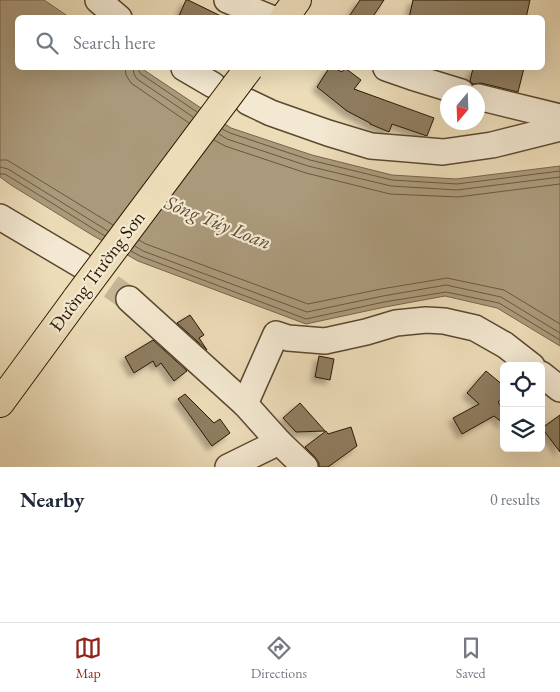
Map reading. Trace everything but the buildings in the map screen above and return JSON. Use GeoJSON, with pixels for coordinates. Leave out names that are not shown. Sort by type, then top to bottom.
{"type":"FeatureCollection","features":[{"type":"Feature","properties":{"kind":"highway"},"geometry":{"type":"LineString","coordinates":[[286,15],[297,0]]}},
{"type":"Feature","properties":{"kind":"highway","name":"Đường Trường Sơn"},"geometry":{"type":"LineString","coordinates":[[0,403],[248,70]]}},
{"type":"Feature","properties":{"kind":"street"},"geometry":{"type":"LineString","coordinates":[[98,0],[116,15]]}},
{"type":"Feature","properties":{"kind":"street"},"geometry":{"type":"LineString","coordinates":[[227,0],[264,15]]}},
{"type":"Feature","properties":{"kind":"street"},"geometry":{"type":"LineString","coordinates":[[187,70],[213,85]]}},
{"type":"Feature","properties":{"kind":"street"},"geometry":{"type":"LineString","coordinates":[[392,70],[440,86]]}},
{"type":"Feature","properties":{"kind":"street"},"geometry":{"type":"LineString","coordinates":[[485,99],[560,118]]}},
{"type":"Feature","properties":{"kind":"street"},"geometry":{"type":"LineString","coordinates":[[248,102],[271,113],[371,146],[443,152],[492,145],[560,128]]}},
{"type":"Feature","properties":{"kind":"street"},"geometry":{"type":"LineString","coordinates":[[0,217],[81,265]]}},
{"type":"Feature","properties":{"kind":"street"},"geometry":{"type":"LineString","coordinates":[[129,299],[244,404],[305,467]]}},
{"type":"Feature","properties":{"kind":"street"},"geometry":{"type":"LineString","coordinates":[[244,404],[276,334],[288,338],[325,341],[396,323],[426,320],[444,321],[475,328],[505,345],[527,362]]}},
{"type":"Feature","properties":{"kind":"street"},"geometry":{"type":"LineString","coordinates":[[545,377],[560,389]]}},
{"type":"Feature","properties":{"kind":"street"},"geometry":{"type":"LineString","coordinates":[[228,467],[279,442]]}},
{"type":"Feature","properties":{"kind":"water","name":"Sông Túy Loan"},"geometry":{"type":"Polygon","coordinates":[[[0,0],[44,0],[66,15],[15,15],[15,70],[144,70],[231,128],[312,155],[392,175],[456,179],[560,166],[560,346],[497,308],[445,296],[306,324],[138,261],[92,235],[0,177],[0,0]]]}},
{"type":"Feature","properties":{"kind":"tunnel"},"geometry":{"type":"LineString","coordinates":[[81,265],[129,299]]}}]}
